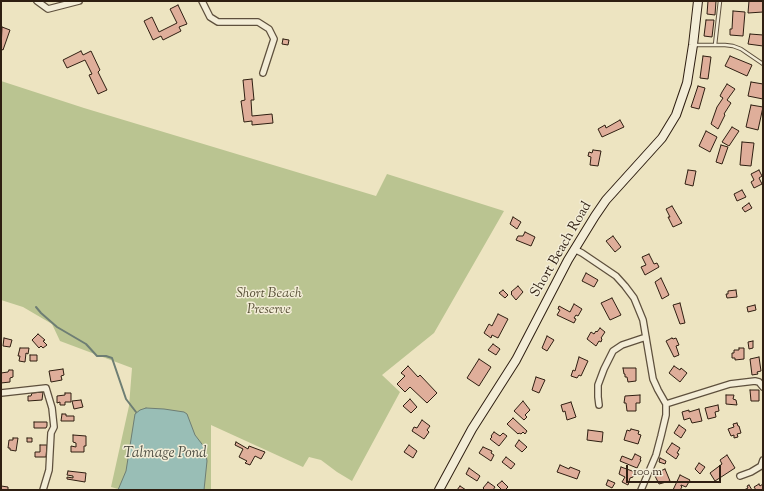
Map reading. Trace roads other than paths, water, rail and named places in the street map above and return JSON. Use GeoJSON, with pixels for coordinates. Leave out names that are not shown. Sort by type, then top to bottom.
{"type":"FeatureCollection","features":[{"type":"Feature","properties":{"kind":"main road","name":"Short Beach Road"},"geometry":{"type":"LineString","coordinates":[[439,490],[472,429],[516,360],[574,249],[604,204],[662,138],[676,115],[685,89],[693,45],[698,1]]}},
{"type":"Feature","properties":{"kind":"street"},"geometry":{"type":"LineString","coordinates":[[36,1],[48,9],[79,1]]}},
{"type":"Feature","properties":{"kind":"street"},"geometry":{"type":"LineString","coordinates":[[202,1],[210,17],[218,22],[258,22],[269,29],[274,39],[263,73]]}},
{"type":"Feature","properties":{"kind":"street"},"geometry":{"type":"LineString","coordinates":[[574,249],[606,268],[626,286],[638,308],[646,337],[653,379],[666,404],[666,415],[656,455],[641,490]]}},
{"type":"Feature","properties":{"kind":"street"},"geometry":{"type":"LineString","coordinates":[[599,405],[598,385],[613,351],[622,345],[646,337]]}},
{"type":"Feature","properties":{"kind":"street"},"geometry":{"type":"LineString","coordinates":[[666,404],[730,384],[755,381],[759,382],[763,386]]}},
{"type":"Feature","properties":{"kind":"street"},"geometry":{"type":"LineString","coordinates":[[1,393],[46,388],[52,408],[54,427],[51,433],[48,470],[43,490]]}},
{"type":"Feature","properties":{"kind":"street"},"geometry":{"type":"LineString","coordinates":[[740,476],[761,466],[763,460]]}},
{"type":"Feature","properties":{"kind":"lane"},"geometry":{"type":"LineString","coordinates":[[715,45],[720,1]]}},
{"type":"Feature","properties":{"kind":"lane"},"geometry":{"type":"LineString","coordinates":[[693,45],[729,46],[741,49],[763,64]]}},
{"type":"Feature","properties":{"kind":"water","name":"Talmage Pond"},"geometry":{"type":"Polygon","coordinates":[[[146,408],[164,409],[184,412],[187,414],[195,435],[205,448],[207,461],[204,490],[118,490],[126,471],[135,414],[146,408]]]}},
{"type":"Feature","properties":{"kind":"waterway"},"geometry":{"type":"LineString","coordinates":[[36,307],[57,327],[86,344],[97,356],[112,358],[126,399],[136,412]]}},
{"type":"Feature","properties":{"kind":"park label","name":"Short Beach Preserve"},"geometry":{"type":"Point","coordinates":[269,304]}}]}
